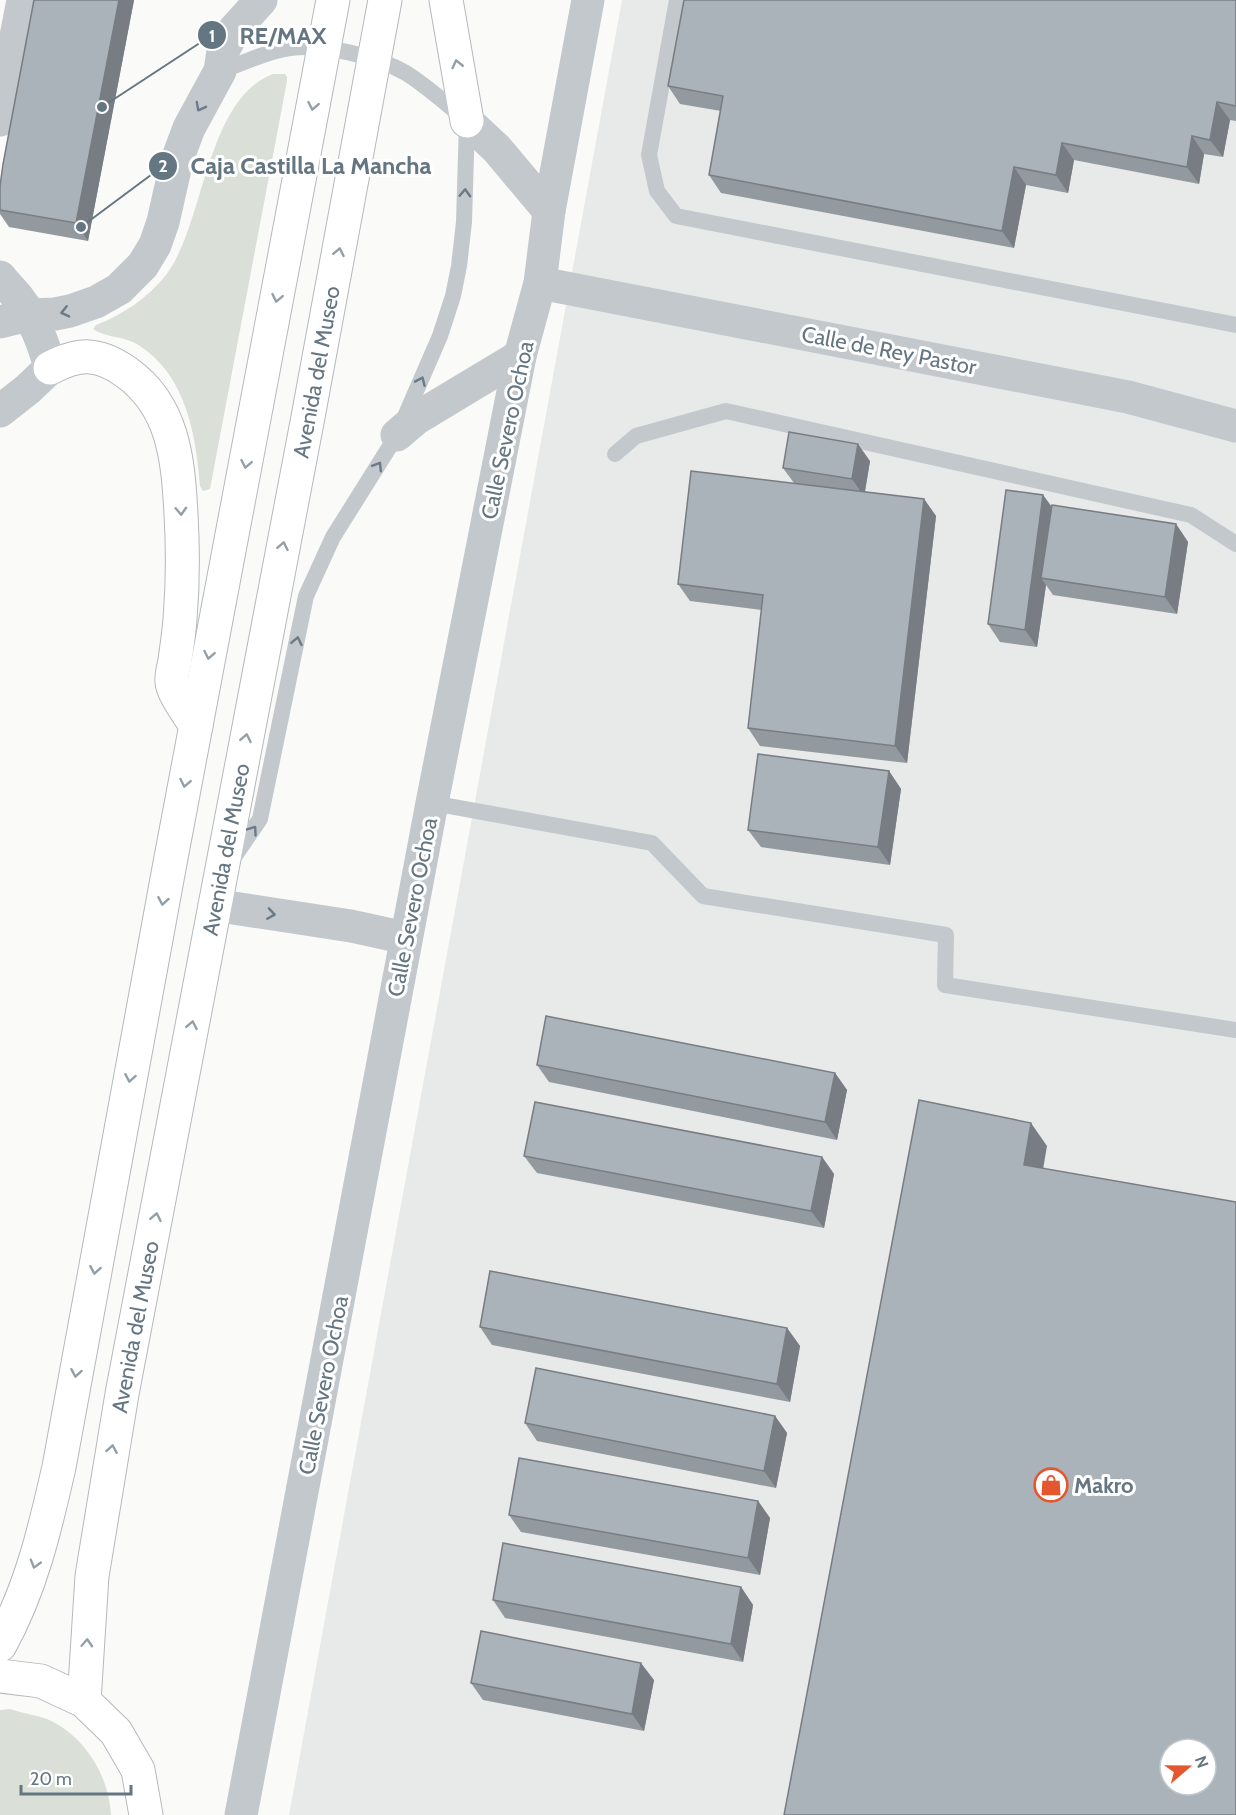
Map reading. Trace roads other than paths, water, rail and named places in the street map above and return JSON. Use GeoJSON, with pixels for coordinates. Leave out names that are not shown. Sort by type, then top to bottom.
{"type":"FeatureCollection","features":[{"type":"Feature","properties":{"kind":"highway"},"geometry":{"type":"LineString","coordinates":[[0,1645],[14,1620],[30,1582],[44,1534],[59,1467],[333,0]]}},
{"type":"Feature","properties":{"kind":"highway","name":"Avenida del Museo"},"geometry":{"type":"LineString","coordinates":[[84,1701],[92,1576],[122,1394],[385,0]]}},
{"type":"Feature","properties":{"kind":"highway"},"geometry":{"type":"LineString","coordinates":[[446,0],[467,122]]}},
{"type":"Feature","properties":{"kind":"highway"},"geometry":{"type":"LineString","coordinates":[[50,368],[69,358],[82,356],[97,357],[111,362],[141,383],[156,401],[164,416],[176,452],[182,537],[180,620],[171,684],[196,726]]}},
{"type":"Feature","properties":{"kind":"highway"},"geometry":{"type":"LineString","coordinates":[[0,1676],[41,1681],[84,1701],[116,1732],[138,1770],[146,1815]]}},
{"type":"Feature","properties":{"kind":"street"},"geometry":{"type":"LineString","coordinates":[[0,120],[23,0]]}},
{"type":"Feature","properties":{"kind":"street"},"geometry":{"type":"LineString","coordinates":[[14,318],[55,314],[96,302],[119,289],[134,276],[155,245],[163,222],[172,179],[189,128],[220,71],[223,51],[234,30],[261,0]]}},
{"type":"Feature","properties":{"kind":"street","name":"Calle Severo Ochoa"},"geometry":{"type":"LineString","coordinates":[[241,1815],[432,803],[520,356],[540,283],[549,211],[588,0]]}},
{"type":"Feature","properties":{"kind":"street"},"geometry":{"type":"LineString","coordinates":[[467,122],[497,149],[549,211]]}},
{"type":"Feature","properties":{"kind":"street"},"geometry":{"type":"LineString","coordinates":[[0,277],[18,298],[14,318]]}},
{"type":"Feature","properties":{"kind":"street","name":"Calle de Rey Pastor"},"geometry":{"type":"LineString","coordinates":[[540,283],[1117,395],[1236,426]]}},
{"type":"Feature","properties":{"kind":"street"},"geometry":{"type":"LineString","coordinates":[[4,402],[50,368],[39,334],[14,318]]}},
{"type":"Feature","properties":{"kind":"street"},"geometry":{"type":"LineString","coordinates":[[397,435],[434,407],[520,356]]}},
{"type":"Feature","properties":{"kind":"street"},"geometry":{"type":"LineString","coordinates":[[216,892],[406,938]]}},
{"type":"Feature","properties":{"kind":"lane"},"geometry":{"type":"LineString","coordinates":[[677,0],[650,155],[657,191],[676,216],[1236,325]]}},
{"type":"Feature","properties":{"kind":"lane"},"geometry":{"type":"LineString","coordinates":[[216,892],[260,819],[306,596],[333,537],[397,435],[440,336],[453,296],[459,266],[464,222],[467,122],[430,90],[404,73],[341,51],[290,48],[220,71]]}},
{"type":"Feature","properties":{"kind":"lane"},"geometry":{"type":"LineString","coordinates":[[615,454],[636,436],[726,411],[1191,515],[1236,544]]}},
{"type":"Feature","properties":{"kind":"lane"},"geometry":{"type":"LineString","coordinates":[[432,803],[652,843],[703,896],[946,935],[945,985],[1236,1030]]}},
{"type":"Feature","properties":{"kind":"place","name":"RE/MAX"},"geometry":{"type":"Point","coordinates":[102,107]}},
{"type":"Feature","properties":{"kind":"place","name":"Caja Castilla La Mancha"},"geometry":{"type":"Point","coordinates":[81,227]}},
{"type":"Feature","properties":{"kind":"place","name":"Makro"},"geometry":{"type":"Point","coordinates":[1051,1485]}}]}
